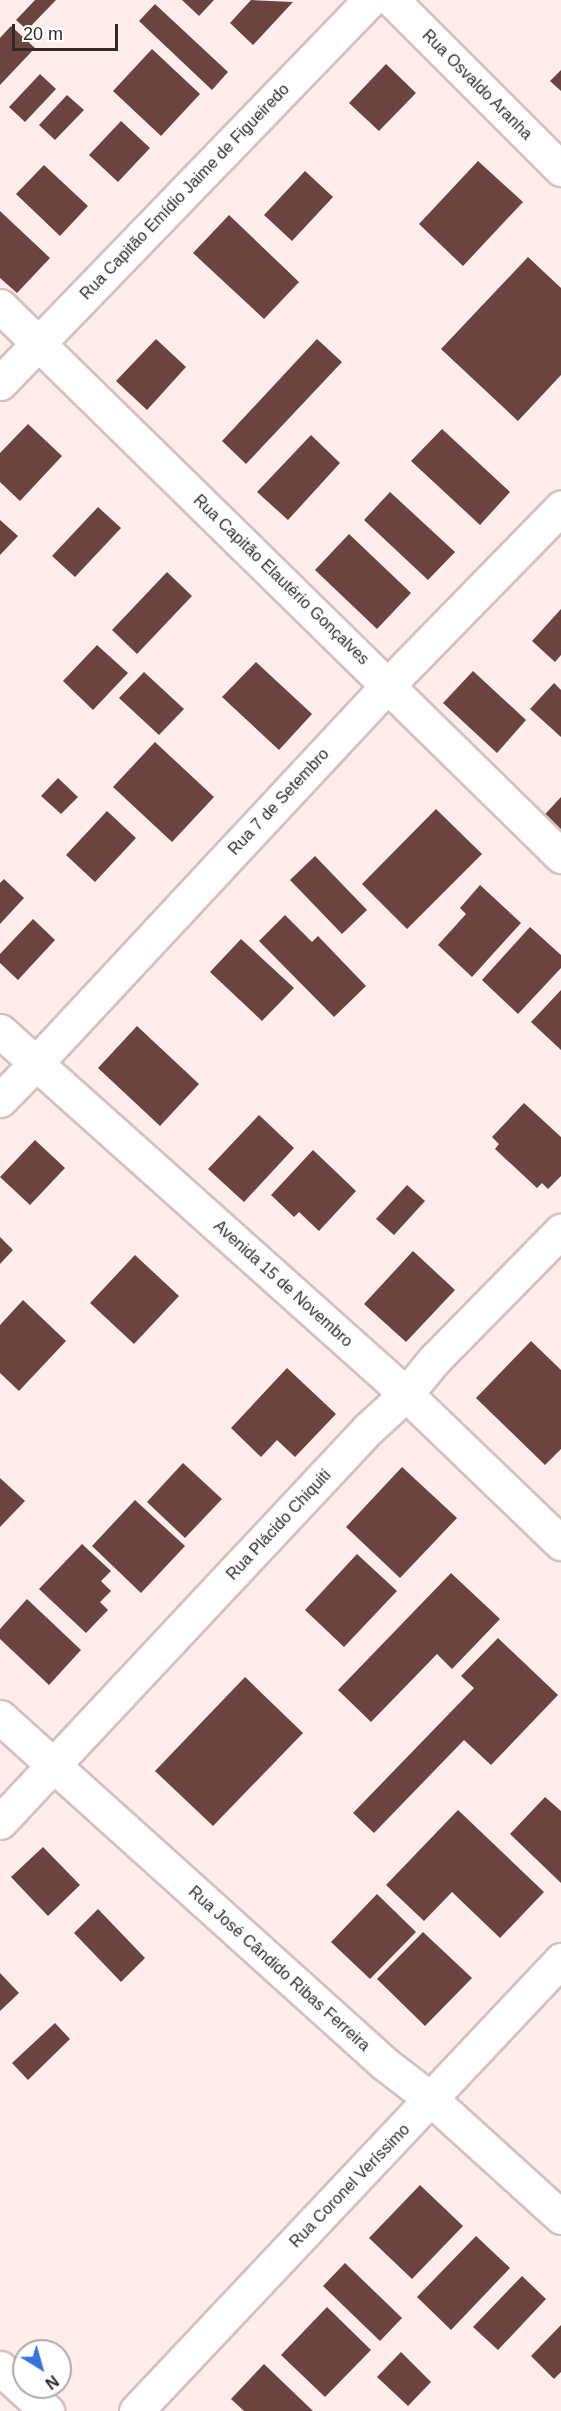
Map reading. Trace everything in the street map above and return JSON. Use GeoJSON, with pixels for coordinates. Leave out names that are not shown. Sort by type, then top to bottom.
{"type":"FeatureCollection","features":[{"type":"Feature","properties":{"kind":"street","name":"Rua Capitão Emídio Jaime de Figueiredo"},"geometry":{"type":"LineString","coordinates":[[0,383],[370,0]]}},
{"type":"Feature","properties":{"kind":"street","name":"Rua Osvaldo Aranha"},"geometry":{"type":"LineString","coordinates":[[392,0],[561,170]]}},
{"type":"Feature","properties":{"kind":"street","name":"Rua Capitão Elautério Gonçalves"},"geometry":{"type":"LineString","coordinates":[[0,306],[561,856]]}},
{"type":"Feature","properties":{"kind":"street","name":"Rua 7 de Setembro"},"geometry":{"type":"LineString","coordinates":[[0,1100],[388,685],[561,508]]}},
{"type":"Feature","properties":{"kind":"street","name":"Avenida 15 de Novembro"},"geometry":{"type":"LineString","coordinates":[[0,1031],[406,1394],[561,1543]]}},
{"type":"Feature","properties":{"kind":"street","name":"Rua Plácido Chiquiti"},"geometry":{"type":"LineString","coordinates":[[0,1822],[54,1767],[368,1429],[406,1394],[435,1359],[561,1231]]}},
{"type":"Feature","properties":{"kind":"street","name":"Rua José Cândido Ribas Ferreira"},"geometry":{"type":"LineString","coordinates":[[0,1717],[385,2064],[432,2100],[561,2217]]}},
{"type":"Feature","properties":{"kind":"street","name":"Rua Coronel Veríssimo"},"geometry":{"type":"LineString","coordinates":[[136,2411],[432,2100],[561,1960]]}},
{"type":"Feature","properties":{"kind":"street"},"geometry":{"type":"LineString","coordinates":[[0,2368],[47,2411]]}},
{"type":"Feature","properties":{"kind":"building"},"geometry":{"type":"Polygon","coordinates":[[[35,0],[56,0],[27,30],[16,20],[35,0]]]}},
{"type":"Feature","properties":{"kind":"building"},"geometry":{"type":"Polygon","coordinates":[[[182,0],[214,0],[199,16],[182,0]]]}},
{"type":"Feature","properties":{"kind":"building"},"geometry":{"type":"Polygon","coordinates":[[[251,0],[293,2],[253,45],[230,23],[251,0]]]}},
{"type":"Feature","properties":{"kind":"building"},"geometry":{"type":"Polygon","coordinates":[[[155,4],[228,72],[212,90],[139,21],[155,4]]]}},
{"type":"Feature","properties":{"kind":"building"},"geometry":{"type":"Polygon","coordinates":[[[11,26],[35,48],[0,85],[0,38],[11,26]]]}},
{"type":"Feature","properties":{"kind":"building"},"geometry":{"type":"Polygon","coordinates":[[[152,49],[200,94],[161,136],[113,91],[152,49]]]}},
{"type":"Feature","properties":{"kind":"building"},"geometry":{"type":"Polygon","coordinates":[[[386,64],[416,93],[379,131],[349,103],[386,64]]]}},
{"type":"Feature","properties":{"kind":"building"},"geometry":{"type":"Polygon","coordinates":[[[561,70],[561,91],[550,81],[561,70]]]}},
{"type":"Feature","properties":{"kind":"building"},"geometry":{"type":"Polygon","coordinates":[[[40,74],[56,89],[25,122],[9,107],[40,74]]]}},
{"type":"Feature","properties":{"kind":"building"},"geometry":{"type":"Polygon","coordinates":[[[67,95],[84,110],[55,140],[39,125],[67,95]]]}},
{"type":"Feature","properties":{"kind":"building"},"geometry":{"type":"Polygon","coordinates":[[[121,121],[150,148],[118,182],[89,155],[121,121]]]}},
{"type":"Feature","properties":{"kind":"building"},"geometry":{"type":"Polygon","coordinates":[[[478,161],[523,202],[463,266],[419,224],[478,161]]]}},
{"type":"Feature","properties":{"kind":"building"},"geometry":{"type":"Polygon","coordinates":[[[44,165],[88,206],[60,236],[16,194],[44,165]]]}},
{"type":"Feature","properties":{"kind":"building"},"geometry":{"type":"Polygon","coordinates":[[[305,171],[333,197],[292,241],[264,215],[305,171]]]}},
{"type":"Feature","properties":{"kind":"building"},"geometry":{"type":"Polygon","coordinates":[[[0,211],[50,258],[17,293],[0,278],[0,211]]]}},
{"type":"Feature","properties":{"kind":"building"},"geometry":{"type":"Polygon","coordinates":[[[229,215],[299,282],[264,319],[193,253],[229,215]]]}},
{"type":"Feature","properties":{"kind":"building"},"geometry":{"type":"Polygon","coordinates":[[[528,257],[561,288],[561,375],[518,421],[441,349],[528,257]]]}},
{"type":"Feature","properties":{"kind":"building"},"geometry":{"type":"Polygon","coordinates":[[[156,339],[186,367],[147,410],[116,381],[156,339]]]}},
{"type":"Feature","properties":{"kind":"building"},"geometry":{"type":"Polygon","coordinates":[[[317,339],[342,362],[246,464],[222,441],[317,339]]]}},
{"type":"Feature","properties":{"kind":"building"},"geometry":{"type":"Polygon","coordinates":[[[28,424],[62,456],[20,501],[0,482],[0,453],[28,424]]]}},
{"type":"Feature","properties":{"kind":"building"},"geometry":{"type":"Polygon","coordinates":[[[442,429],[510,492],[480,525],[411,461],[442,429]]]}},
{"type":"Feature","properties":{"kind":"building"},"geometry":{"type":"Polygon","coordinates":[[[311,435],[340,463],[288,520],[257,492],[311,435]]]}},
{"type":"Feature","properties":{"kind":"building"},"geometry":{"type":"Polygon","coordinates":[[[390,492],[455,552],[428,580],[364,520],[390,492]]]}},
{"type":"Feature","properties":{"kind":"building"},"geometry":{"type":"Polygon","coordinates":[[[98,507],[121,528],[75,577],[52,556],[98,507]]]}},
{"type":"Feature","properties":{"kind":"building"},"geometry":{"type":"Polygon","coordinates":[[[0,520],[18,536],[0,555],[0,520]]]}},
{"type":"Feature","properties":{"kind":"building"},"geometry":{"type":"Polygon","coordinates":[[[349,534],[411,593],[377,629],[315,570],[349,534]]]}},
{"type":"Feature","properties":{"kind":"building"},"geometry":{"type":"Polygon","coordinates":[[[167,572],[192,596],[137,654],[112,630],[167,572]]]}},
{"type":"Feature","properties":{"kind":"building"},"geometry":{"type":"Polygon","coordinates":[[[561,609],[561,655],[555,662],[532,641],[561,609]]]}},
{"type":"Feature","properties":{"kind":"building"},"geometry":{"type":"Polygon","coordinates":[[[97,645],[128,673],[93,710],[63,681],[97,645]]]}},
{"type":"Feature","properties":{"kind":"building"},"geometry":{"type":"Polygon","coordinates":[[[256,662],[312,714],[279,750],[222,697],[256,662]]]}},
{"type":"Feature","properties":{"kind":"building"},"geometry":{"type":"Polygon","coordinates":[[[473,671],[526,720],[497,753],[443,703],[473,671]]]}},
{"type":"Feature","properties":{"kind":"building"},"geometry":{"type":"Polygon","coordinates":[[[144,672],[184,709],[159,735],[119,698],[144,672]]]}},
{"type":"Feature","properties":{"kind":"building"},"geometry":{"type":"Polygon","coordinates":[[[554,683],[561,690],[561,737],[530,709],[554,683]]]}},
{"type":"Feature","properties":{"kind":"building"},"geometry":{"type":"Polygon","coordinates":[[[155,742],[214,797],[172,842],[113,787],[155,742]]]}},
{"type":"Feature","properties":{"kind":"building"},"geometry":{"type":"Polygon","coordinates":[[[58,778],[78,797],[61,814],[41,796],[58,778]]]}},
{"type":"Feature","properties":{"kind":"building"},"geometry":{"type":"Polygon","coordinates":[[[561,797],[561,845],[537,823],[561,797]]]}},
{"type":"Feature","properties":{"kind":"building"},"geometry":{"type":"Polygon","coordinates":[[[436,809],[482,854],[407,929],[362,884],[436,809]]]}},
{"type":"Feature","properties":{"kind":"building"},"geometry":{"type":"Polygon","coordinates":[[[107,811],[136,838],[95,882],[66,855],[107,811]]]}},
{"type":"Feature","properties":{"kind":"building"},"geometry":{"type":"Polygon","coordinates":[[[315,856],[367,910],[342,934],[290,880],[315,856]]]}},
{"type":"Feature","properties":{"kind":"building"},"geometry":{"type":"Polygon","coordinates":[[[4,879],[24,898],[0,924],[0,883],[4,879]]]}},
{"type":"Feature","properties":{"kind":"building"},"geometry":{"type":"Polygon","coordinates":[[[480,885],[521,923],[472,977],[438,945],[466,914],[460,908],[480,885]]]}},
{"type":"Feature","properties":{"kind":"building"},"geometry":{"type":"Polygon","coordinates":[[[285,915],[312,942],[318,936],[366,986],[334,1017],[259,941],[285,915]]]}},
{"type":"Feature","properties":{"kind":"building"},"geometry":{"type":"Polygon","coordinates":[[[33,919],[55,940],[18,980],[0,963],[0,954],[33,919]]]}},
{"type":"Feature","properties":{"kind":"building"},"geometry":{"type":"Polygon","coordinates":[[[530,927],[561,955],[561,968],[518,1014],[482,980],[530,927]]]}},
{"type":"Feature","properties":{"kind":"building"},"geometry":{"type":"Polygon","coordinates":[[[241,939],[294,988],[262,1021],[210,972],[241,939]]]}},
{"type":"Feature","properties":{"kind":"building"},"geometry":{"type":"Polygon","coordinates":[[[561,990],[561,1050],[531,1022],[561,990]]]}},
{"type":"Feature","properties":{"kind":"building"},"geometry":{"type":"Polygon","coordinates":[[[137,1026],[199,1084],[160,1126],[98,1068],[137,1026]]]}},
{"type":"Feature","properties":{"kind":"building"},"geometry":{"type":"Polygon","coordinates":[[[524,1103],[561,1137],[561,1176],[548,1189],[542,1183],[537,1188],[495,1149],[499,1144],[492,1137],[524,1103]]]}},
{"type":"Feature","properties":{"kind":"building"},"geometry":{"type":"Polygon","coordinates":[[[259,1115],[294,1148],[244,1202],[208,1169],[259,1115]]]}},
{"type":"Feature","properties":{"kind":"building"},"geometry":{"type":"Polygon","coordinates":[[[35,1140],[65,1168],[30,1205],[0,1177],[35,1140]]]}},
{"type":"Feature","properties":{"kind":"building"},"geometry":{"type":"Polygon","coordinates":[[[313,1150],[356,1191],[319,1231],[299,1212],[294,1217],[271,1195],[313,1150]]]}},
{"type":"Feature","properties":{"kind":"building"},"geometry":{"type":"Polygon","coordinates":[[[407,1185],[425,1201],[394,1235],[376,1219],[407,1185]]]}},
{"type":"Feature","properties":{"kind":"building"},"geometry":{"type":"Polygon","coordinates":[[[0,1237],[13,1250],[0,1264],[0,1237]]]}},
{"type":"Feature","properties":{"kind":"building"},"geometry":{"type":"Polygon","coordinates":[[[413,1251],[455,1290],[406,1342],[364,1304],[413,1251]]]}},
{"type":"Feature","properties":{"kind":"building"},"geometry":{"type":"Polygon","coordinates":[[[135,1255],[179,1296],[134,1344],[90,1303],[135,1255]]]}},
{"type":"Feature","properties":{"kind":"building"},"geometry":{"type":"Polygon","coordinates":[[[23,1300],[66,1341],[19,1391],[0,1373],[0,1325],[23,1300]]]}},
{"type":"Feature","properties":{"kind":"building"},"geometry":{"type":"Polygon","coordinates":[[[531,1341],[561,1370],[561,1449],[545,1465],[476,1398],[531,1341]]]}},
{"type":"Feature","properties":{"kind":"building"},"geometry":{"type":"Polygon","coordinates":[[[287,1368],[336,1414],[295,1457],[277,1440],[261,1457],[231,1428],[287,1368]]]}},
{"type":"Feature","properties":{"kind":"building"},"geometry":{"type":"Polygon","coordinates":[[[183,1463],[222,1499],[185,1538],[147,1502],[183,1463]]]}},
{"type":"Feature","properties":{"kind":"building"},"geometry":{"type":"Polygon","coordinates":[[[402,1467],[457,1518],[400,1578],[346,1527],[402,1467]]]}},
{"type":"Feature","properties":{"kind":"building"},"geometry":{"type":"Polygon","coordinates":[[[0,1478],[25,1501],[0,1527],[0,1478]]]}},
{"type":"Feature","properties":{"kind":"building"},"geometry":{"type":"Polygon","coordinates":[[[135,1500],[185,1546],[141,1593],[92,1546],[135,1500]]]}},
{"type":"Feature","properties":{"kind":"building"},"geometry":{"type":"Polygon","coordinates":[[[82,1544],[111,1571],[101,1581],[111,1591],[100,1602],[108,1610],[86,1633],[39,1589],[82,1544]]]}},
{"type":"Feature","properties":{"kind":"building"},"geometry":{"type":"Polygon","coordinates":[[[357,1554],[397,1591],[344,1647],[305,1610],[357,1554]]]}},
{"type":"Feature","properties":{"kind":"building"},"geometry":{"type":"Polygon","coordinates":[[[451,1573],[500,1619],[452,1669],[437,1654],[371,1722],[338,1690],[451,1573]]]}},
{"type":"Feature","properties":{"kind":"building"},"geometry":{"type":"Polygon","coordinates":[[[27,1599],[81,1650],[49,1685],[0,1639],[0,1629],[27,1599]]]}},
{"type":"Feature","properties":{"kind":"building"},"geometry":{"type":"Polygon","coordinates":[[[498,1638],[558,1695],[491,1765],[464,1740],[374,1833],[353,1813],[474,1688],[461,1676],[498,1638]]]}},
{"type":"Feature","properties":{"kind":"building"},"geometry":{"type":"Polygon","coordinates":[[[245,1677],[303,1733],[213,1826],[155,1771],[245,1677]]]}},
{"type":"Feature","properties":{"kind":"building"},"geometry":{"type":"Polygon","coordinates":[[[545,1797],[561,1811],[561,1883],[510,1834],[545,1797]]]}},
{"type":"Feature","properties":{"kind":"building"},"geometry":{"type":"Polygon","coordinates":[[[458,1810],[544,1892],[500,1938],[452,1892],[424,1921],[386,1885],[458,1810]]]}},
{"type":"Feature","properties":{"kind":"building"},"geometry":{"type":"Polygon","coordinates":[[[43,1847],[80,1885],[48,1916],[11,1877],[43,1847]]]}},
{"type":"Feature","properties":{"kind":"building"},"geometry":{"type":"Polygon","coordinates":[[[377,1894],[416,1932],[370,1979],[331,1942],[377,1894]]]}},
{"type":"Feature","properties":{"kind":"building"},"geometry":{"type":"Polygon","coordinates":[[[98,1909],[145,1958],[121,1982],[74,1933],[98,1909]]]}},
{"type":"Feature","properties":{"kind":"building"},"geometry":{"type":"Polygon","coordinates":[[[423,1932],[472,1978],[425,2026],[377,1979],[423,1932]]]}},
{"type":"Feature","properties":{"kind":"building"},"geometry":{"type":"Polygon","coordinates":[[[0,1973],[19,1993],[0,2011],[0,1973]]]}},
{"type":"Feature","properties":{"kind":"building"},"geometry":{"type":"Polygon","coordinates":[[[55,2023],[70,2039],[28,2080],[12,2063],[55,2023]]]}},
{"type":"Feature","properties":{"kind":"building"},"geometry":{"type":"Polygon","coordinates":[[[420,2185],[463,2226],[412,2279],[369,2238],[420,2185]]]}},
{"type":"Feature","properties":{"kind":"building"},"geometry":{"type":"Polygon","coordinates":[[[476,2236],[510,2268],[451,2330],[417,2297],[476,2236]]]}},
{"type":"Feature","properties":{"kind":"building"},"geometry":{"type":"Polygon","coordinates":[[[345,2263],[402,2318],[380,2341],[323,2286],[345,2263]]]}},
{"type":"Feature","properties":{"kind":"building"},"geometry":{"type":"Polygon","coordinates":[[[522,2276],[546,2299],[498,2350],[473,2327],[522,2276]]]}},
{"type":"Feature","properties":{"kind":"building"},"geometry":{"type":"Polygon","coordinates":[[[327,2307],[371,2350],[325,2397],[281,2355],[327,2307]]]}},
{"type":"Feature","properties":{"kind":"building"},"geometry":{"type":"Polygon","coordinates":[[[561,2325],[561,2372],[554,2379],[531,2356],[561,2325]]]}},
{"type":"Feature","properties":{"kind":"building"},"geometry":{"type":"Polygon","coordinates":[[[401,2352],[431,2382],[408,2406],[377,2377],[401,2352]]]}},
{"type":"Feature","properties":{"kind":"building"},"geometry":{"type":"Polygon","coordinates":[[[264,2364],[313,2411],[244,2411],[231,2399],[264,2364]]]}}]}
